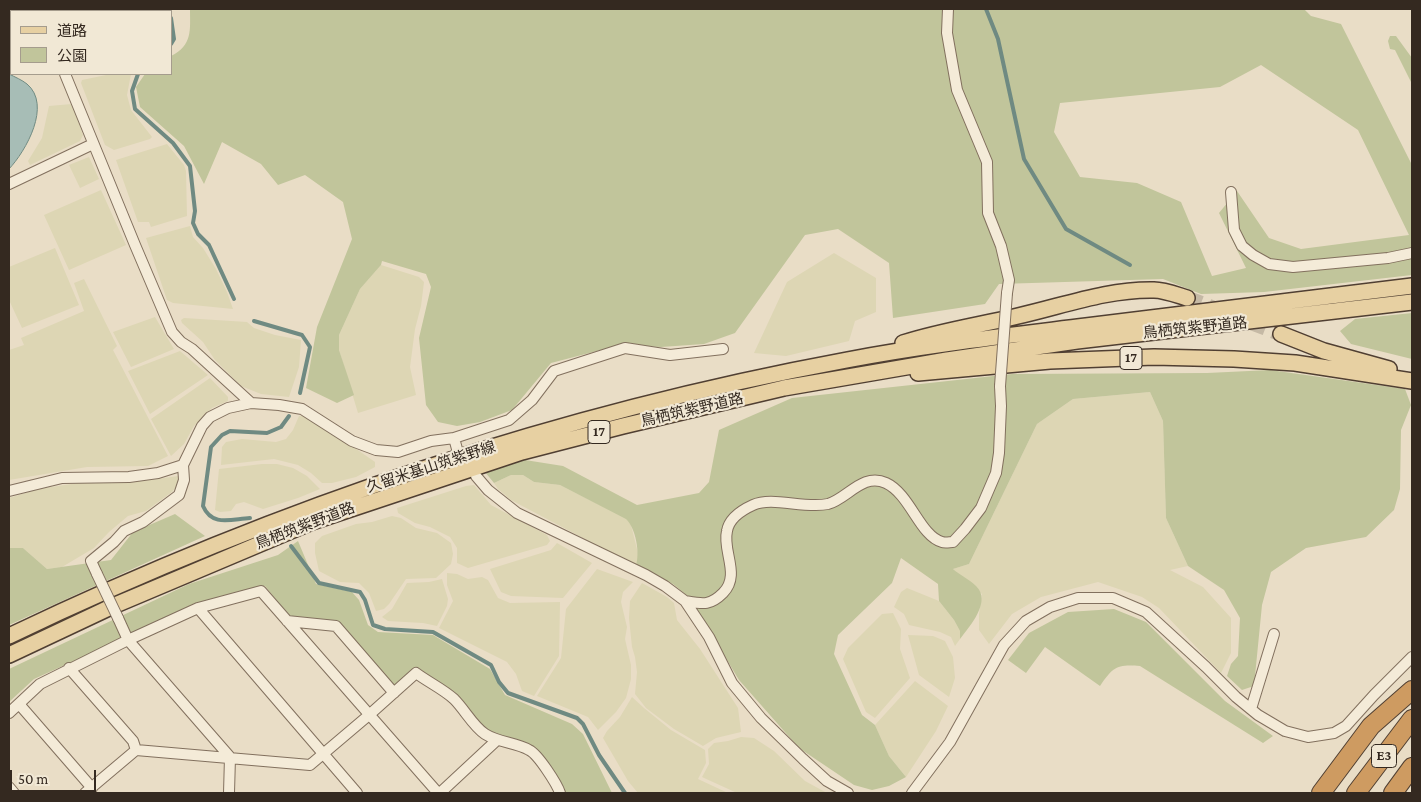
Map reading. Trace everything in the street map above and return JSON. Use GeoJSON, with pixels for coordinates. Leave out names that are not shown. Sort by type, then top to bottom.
{"type":"FeatureCollection","features":[{"type":"Feature","properties":{"kind":"highway"},"geometry":{"type":"LineString","coordinates":[[1321,793],[1371,726],[1412,690]]}},
{"type":"Feature","properties":{"kind":"highway","name":"E3"},"geometry":{"type":"LineString","coordinates":[[1356,793],[1412,719]]}},
{"type":"Feature","properties":{"kind":"highway","name":"E3"},"geometry":{"type":"LineString","coordinates":[[1392,793],[1412,768]]}},
{"type":"Feature","properties":{"kind":"main road","name":"鳥栖筑紫野道路"},"geometry":{"type":"LineString","coordinates":[[813,366],[982,338],[1412,286]]}},
{"type":"Feature","properties":{"kind":"main road","name":"17"},"geometry":{"type":"LineString","coordinates":[[851,359],[924,336],[1119,292],[1156,290],[1187,298]]}},
{"type":"Feature","properties":{"kind":"main road","name":"鳥栖筑紫野道路"},"geometry":{"type":"LineString","coordinates":[[9,655],[122,602],[312,522],[532,450],[623,426],[784,388],[947,360],[1077,341],[1412,302]]}},
{"type":"Feature","properties":{"kind":"main road","name":"17"},"geometry":{"type":"LineString","coordinates":[[1281,334],[1324,352],[1412,379]]}},
{"type":"Feature","properties":{"kind":"main road","name":"17"},"geometry":{"type":"LineString","coordinates":[[848,376],[936,372],[1050,361],[1154,358],[1234,359],[1295,363],[1412,379]]}},
{"type":"Feature","properties":{"kind":"main road","name":"久留米基山筑紫野線"},"geometry":{"type":"LineString","coordinates":[[9,636],[80,602],[200,550],[292,514],[419,469],[511,440],[618,411],[813,366]]}},
{"type":"Feature","properties":{"kind":"street"},"geometry":{"type":"LineString","coordinates":[[686,601],[705,604],[717,600],[726,590],[732,576],[726,531],[732,518],[752,505],[762,502],[814,506],[830,503],[865,482],[873,480],[885,482],[893,487],[911,506],[926,531],[943,543],[953,542],[966,529],[981,508],[996,473],[999,453],[1000,386],[1009,280],[1001,246],[988,213],[987,162],[957,90],[947,33],[948,9]]}},
{"type":"Feature","properties":{"kind":"street"},"geometry":{"type":"LineString","coordinates":[[64,75],[172,332],[250,403]]}},
{"type":"Feature","properties":{"kind":"street"},"geometry":{"type":"LineString","coordinates":[[9,184],[93,144]]}},
{"type":"Feature","properties":{"kind":"street"},"geometry":{"type":"LineString","coordinates":[[1231,192],[1234,230],[1242,246],[1269,264],[1293,267],[1412,254]]}},
{"type":"Feature","properties":{"kind":"street"},"geometry":{"type":"LineString","coordinates":[[229,793],[230,757],[128,640],[92,561],[124,531],[143,522],[179,495],[184,480],[183,464],[202,426],[210,416],[228,408],[250,403],[302,409],[352,441],[376,450],[398,452],[430,441],[454,438],[509,420],[532,400],[554,371],[625,348],[670,355],[724,349]]}},
{"type":"Feature","properties":{"kind":"street"},"geometry":{"type":"LineString","coordinates":[[454,438],[457,449]]}},
{"type":"Feature","properties":{"kind":"street"},"geometry":{"type":"LineString","coordinates":[[9,491],[62,478],[128,477],[158,473],[183,464]]}},
{"type":"Feature","properties":{"kind":"street"},"geometry":{"type":"LineString","coordinates":[[476,476],[488,490],[517,514],[646,576],[665,586],[686,601],[708,637],[732,683],[803,759],[827,781],[848,793]]}},
{"type":"Feature","properties":{"kind":"street"},"geometry":{"type":"LineString","coordinates":[[9,713],[40,684],[69,668],[198,608],[261,591],[439,793],[497,740]]}},
{"type":"Feature","properties":{"kind":"street"},"geometry":{"type":"LineString","coordinates":[[912,793],[950,742],[1004,645],[1026,622],[1050,607],[1078,598],[1113,598],[1146,612],[1251,709],[1285,731],[1308,737],[1334,733],[1346,726],[1412,657]]}},
{"type":"Feature","properties":{"kind":"street"},"geometry":{"type":"LineString","coordinates":[[198,608],[357,793]]}},
{"type":"Feature","properties":{"kind":"street"},"geometry":{"type":"LineString","coordinates":[[287,620],[336,626],[394,693]]}},
{"type":"Feature","properties":{"kind":"street"},"geometry":{"type":"LineString","coordinates":[[1251,709],[1274,634]]}},
{"type":"Feature","properties":{"kind":"street"},"geometry":{"type":"LineString","coordinates":[[69,668],[132,741],[136,750]]}},
{"type":"Feature","properties":{"kind":"street"},"geometry":{"type":"LineString","coordinates":[[19,704],[89,790],[136,750],[310,765],[416,673],[454,699],[484,734],[497,740],[529,749],[538,756],[550,777],[556,783],[560,793]]}},
{"type":"Feature","properties":{"kind":"street"},"geometry":{"type":"LineString","coordinates":[[9,787],[14,793]]}},
{"type":"Feature","properties":{"kind":"shaded area"},"geometry":{"type":"Polygon","coordinates":[[[9,9],[34,9],[10,10],[10,64],[9,9]]]}},
{"type":"Feature","properties":{"kind":"shaded area"},"geometry":{"type":"Polygon","coordinates":[[[106,75],[131,75],[127,95],[131,110],[152,137],[114,150],[105,145],[81,83],[82,80],[106,75]]]}},
{"type":"Feature","properties":{"kind":"shaded area"},"geometry":{"type":"Polygon","coordinates":[[[72,104],[83,135],[80,141],[30,165],[28,161],[42,138],[49,106],[72,104]]]}},
{"type":"Feature","properties":{"kind":"shaded area"},"geometry":{"type":"Polygon","coordinates":[[[167,144],[184,165],[186,171],[187,216],[151,227],[149,222],[138,222],[116,160],[167,144]]]}},
{"type":"Feature","properties":{"kind":"shaded area"},"geometry":{"type":"Polygon","coordinates":[[[89,157],[99,179],[80,188],[69,165],[89,157]]]}},
{"type":"Feature","properties":{"kind":"shaded area"},"geometry":{"type":"Polygon","coordinates":[[[101,190],[126,245],[69,270],[44,215],[101,190]]]}},
{"type":"Feature","properties":{"kind":"shaded area"},"geometry":{"type":"Polygon","coordinates":[[[190,226],[193,237],[203,248],[216,269],[233,309],[173,303],[167,300],[146,238],[190,226]]]}},
{"type":"Feature","properties":{"kind":"shaded area"},"geometry":{"type":"Polygon","coordinates":[[[55,248],[79,305],[22,328],[9,300],[9,267],[55,248]]]}},
{"type":"Feature","properties":{"kind":"shaded area"},"geometry":{"type":"Polygon","coordinates":[[[834,253],[876,278],[876,312],[855,321],[849,341],[786,356],[754,353],[787,282],[834,253]]]}},
{"type":"Feature","properties":{"kind":"shaded area"},"geometry":{"type":"Polygon","coordinates":[[[381,265],[419,277],[424,282],[410,367],[416,395],[358,413],[339,350],[339,335],[360,289],[381,265]]]}},
{"type":"Feature","properties":{"kind":"shaded area"},"geometry":{"type":"Polygon","coordinates":[[[84,279],[117,346],[113,350],[168,456],[148,466],[87,467],[9,480],[9,350],[24,345],[21,338],[84,311],[74,283],[84,279]]]}},
{"type":"Feature","properties":{"kind":"shaded area"},"geometry":{"type":"Polygon","coordinates":[[[155,317],[174,349],[131,367],[113,332],[155,317]]]}},
{"type":"Feature","properties":{"kind":"shaded area"},"geometry":{"type":"Polygon","coordinates":[[[184,318],[247,322],[254,328],[275,335],[301,340],[299,367],[289,397],[261,394],[241,386],[215,360],[203,342],[182,323],[181,320],[184,318]]]}},
{"type":"Feature","properties":{"kind":"shaded area"},"geometry":{"type":"Polygon","coordinates":[[[180,351],[208,375],[150,414],[128,371],[180,351]]]}},
{"type":"Feature","properties":{"kind":"shaded area"},"geometry":{"type":"Polygon","coordinates":[[[210,378],[228,397],[228,401],[212,408],[194,426],[184,444],[171,456],[151,419],[210,378]]]}},
{"type":"Feature","properties":{"kind":"shaded area"},"geometry":{"type":"Polygon","coordinates":[[[1150,392],[1163,421],[1166,518],[1188,566],[1170,570],[1203,587],[1231,618],[1231,653],[1221,673],[1159,608],[1142,597],[1098,582],[1041,597],[1012,614],[989,644],[979,630],[982,594],[953,569],[969,564],[1037,424],[1073,399],[1150,392]]]}},
{"type":"Feature","properties":{"kind":"shaded area"},"geometry":{"type":"Polygon","coordinates":[[[299,416],[303,416],[352,446],[375,462],[375,467],[356,477],[332,483],[322,483],[298,465],[274,459],[221,465],[222,447],[226,442],[242,439],[276,442],[286,439],[293,430],[299,416]]]}},
{"type":"Feature","properties":{"kind":"shaded area"},"geometry":{"type":"Polygon","coordinates":[[[277,464],[293,468],[307,476],[320,489],[263,509],[244,502],[236,504],[231,511],[220,512],[215,510],[219,469],[277,464]]]}},
{"type":"Feature","properties":{"kind":"shaded area"},"geometry":{"type":"Polygon","coordinates":[[[511,475],[523,475],[534,482],[560,485],[626,518],[631,525],[639,557],[636,566],[511,500],[494,483],[511,475]]]}},
{"type":"Feature","properties":{"kind":"shaded area"},"geometry":{"type":"Polygon","coordinates":[[[178,476],[178,485],[172,492],[146,511],[128,516],[94,548],[62,567],[47,569],[23,548],[9,548],[9,498],[38,489],[78,483],[150,480],[178,476]]]}},
{"type":"Feature","properties":{"kind":"shaded area"},"geometry":{"type":"Polygon","coordinates":[[[474,485],[491,505],[547,535],[550,541],[547,545],[468,568],[457,563],[457,548],[450,537],[430,527],[415,523],[398,513],[397,508],[474,485]]]}},
{"type":"Feature","properties":{"kind":"shaded area"},"geometry":{"type":"Polygon","coordinates":[[[392,516],[401,518],[416,528],[437,533],[451,543],[453,554],[451,564],[436,578],[406,579],[389,604],[384,609],[376,611],[369,593],[359,583],[340,582],[319,571],[315,543],[322,536],[356,524],[372,522],[392,516]]]}},
{"type":"Feature","properties":{"kind":"shaded area"},"geometry":{"type":"Polygon","coordinates":[[[557,543],[592,563],[563,598],[511,596],[501,592],[490,569],[551,550],[557,543]]]}},
{"type":"Feature","properties":{"kind":"shaded area"},"geometry":{"type":"Polygon","coordinates":[[[597,569],[633,582],[623,592],[621,602],[627,627],[625,639],[631,665],[631,679],[626,698],[616,712],[598,730],[588,717],[537,696],[561,658],[566,609],[597,569]]]}},
{"type":"Feature","properties":{"kind":"shaded area"},"geometry":{"type":"Polygon","coordinates":[[[447,573],[457,574],[468,579],[482,577],[488,580],[498,598],[510,603],[560,602],[559,656],[534,696],[522,691],[516,674],[507,662],[439,628],[453,601],[447,585],[447,573]]]}},
{"type":"Feature","properties":{"kind":"shaded area"},"geometry":{"type":"Polygon","coordinates":[[[442,579],[448,599],[447,606],[437,626],[423,623],[388,621],[382,617],[392,609],[407,583],[429,582],[442,579]]]}},
{"type":"Feature","properties":{"kind":"shaded area"},"geometry":{"type":"Polygon","coordinates":[[[642,583],[674,603],[677,620],[700,649],[738,708],[741,732],[716,738],[703,746],[674,729],[646,708],[635,694],[637,672],[629,618],[630,601],[642,583]]]}},
{"type":"Feature","properties":{"kind":"shaded area"},"geometry":{"type":"Polygon","coordinates":[[[907,588],[939,601],[960,631],[960,639],[955,646],[951,637],[940,632],[909,625],[904,614],[894,607],[901,592],[907,588]]]}},
{"type":"Feature","properties":{"kind":"shaded area"},"geometry":{"type":"Polygon","coordinates":[[[893,613],[901,629],[900,649],[910,678],[875,718],[866,712],[843,659],[848,648],[882,614],[893,613]]]}},
{"type":"Feature","properties":{"kind":"shaded area"},"geometry":{"type":"Polygon","coordinates":[[[908,635],[933,636],[945,641],[953,657],[955,678],[949,697],[919,675],[908,635]]]}},
{"type":"Feature","properties":{"kind":"shaded area"},"geometry":{"type":"Polygon","coordinates":[[[915,681],[948,706],[936,731],[906,777],[889,756],[875,725],[915,681]]]}},
{"type":"Feature","properties":{"kind":"shaded area"},"geometry":{"type":"Polygon","coordinates":[[[632,697],[671,730],[705,750],[706,763],[698,779],[728,793],[638,793],[628,781],[603,738],[620,717],[632,697]]]}},
{"type":"Feature","properties":{"kind":"shaded area"},"geometry":{"type":"Polygon","coordinates":[[[741,737],[754,738],[774,751],[805,781],[827,793],[737,793],[702,777],[709,764],[708,749],[714,743],[741,737]]]}},
{"type":"Feature","properties":{"kind":"green space"},"geometry":{"type":"Polygon","coordinates":[[[190,9],[1304,9],[1311,16],[1341,24],[1412,165],[1412,275],[1264,292],[1201,294],[1163,279],[999,284],[985,304],[893,318],[889,263],[838,229],[805,235],[735,333],[704,344],[661,347],[620,345],[551,363],[512,410],[480,422],[457,426],[438,422],[426,405],[419,338],[431,287],[426,274],[382,261],[381,265],[360,289],[339,335],[339,350],[354,395],[337,403],[306,388],[317,327],[352,239],[343,202],[305,175],[278,185],[261,164],[222,142],[204,184],[184,146],[140,107],[136,87],[144,75],[172,75],[172,55],[187,42],[190,30],[190,9]],[[1261,65],[1220,87],[1060,103],[1054,132],[1080,177],[1137,183],[1181,202],[1212,276],[1246,268],[1219,213],[1237,191],[1269,238],[1301,249],[1409,235],[1358,130],[1261,65]]]}},
{"type":"Feature","properties":{"kind":"green space"},"geometry":{"type":"Polygon","coordinates":[[[1390,36],[1396,36],[1412,58],[1412,84],[1395,50],[1390,49],[1388,41],[1390,36]]]}},
{"type":"Feature","properties":{"kind":"green space"},"geometry":{"type":"Polygon","coordinates":[[[1412,313],[1412,359],[1351,344],[1340,331],[1355,319],[1412,313]]]}},
{"type":"Feature","properties":{"kind":"green space"},"geometry":{"type":"Polygon","coordinates":[[[1270,370],[1405,389],[1411,405],[1401,430],[1400,489],[1394,510],[1366,537],[1306,548],[1271,572],[1262,605],[1254,686],[1242,690],[1227,676],[1231,664],[1238,656],[1240,618],[1224,590],[1188,566],[1166,518],[1163,421],[1150,392],[1073,399],[1037,424],[969,564],[953,569],[976,586],[982,599],[978,613],[960,639],[960,631],[954,620],[939,601],[938,584],[901,558],[892,583],[838,635],[834,654],[862,715],[875,725],[889,756],[906,777],[889,786],[872,790],[854,785],[799,748],[739,680],[689,597],[673,584],[636,566],[638,554],[636,541],[626,519],[560,485],[534,482],[523,475],[511,475],[494,483],[485,472],[525,460],[563,466],[637,505],[699,493],[709,482],[719,430],[792,398],[1012,374],[1207,373],[1270,370]]]}},
{"type":"Feature","properties":{"kind":"green space"},"geometry":{"type":"Polygon","coordinates":[[[175,514],[205,536],[9,625],[9,548],[23,548],[47,569],[111,560],[133,532],[175,514]]]}},
{"type":"Feature","properties":{"kind":"green space"},"geometry":{"type":"Polygon","coordinates":[[[298,541],[316,584],[352,592],[359,600],[368,625],[378,632],[433,635],[490,669],[505,695],[572,724],[583,734],[612,793],[564,793],[536,750],[486,732],[415,669],[392,689],[337,623],[290,617],[265,586],[197,605],[34,679],[9,702],[9,669],[189,584],[278,555],[298,541]]]}},
{"type":"Feature","properties":{"kind":"green space"},"geometry":{"type":"Polygon","coordinates":[[[1114,609],[1146,622],[1225,701],[1273,736],[1263,743],[1140,666],[1121,666],[1116,668],[1100,686],[1045,647],[1026,673],[1008,660],[1029,633],[1068,612],[1114,609]]]}},
{"type":"Feature","properties":{"kind":"water"},"geometry":{"type":"Polygon","coordinates":[[[9,74],[27,84],[34,93],[37,115],[29,140],[9,169],[9,74]]]}},
{"type":"Feature","properties":{"kind":"waterway"},"geometry":{"type":"LineString","coordinates":[[986,9],[998,39],[1024,159],[1066,229],[1130,265]]}},
{"type":"Feature","properties":{"kind":"waterway"},"geometry":{"type":"LineString","coordinates":[[172,25],[174,39],[172,42]]}},
{"type":"Feature","properties":{"kind":"waterway"},"geometry":{"type":"LineString","coordinates":[[138,75],[132,91],[135,109],[173,143],[190,166],[195,211],[193,223],[198,234],[209,245],[234,299]]}},
{"type":"Feature","properties":{"kind":"waterway"},"geometry":{"type":"LineString","coordinates":[[254,321],[302,335],[310,347],[300,393]]}},
{"type":"Feature","properties":{"kind":"waterway"},"geometry":{"type":"LineString","coordinates":[[250,518],[217,519],[211,517],[203,506],[211,447],[222,435],[230,431],[267,433],[281,427],[289,416]]}},
{"type":"Feature","properties":{"kind":"waterway"},"geometry":{"type":"LineString","coordinates":[[291,546],[319,583],[360,592],[365,600],[373,625],[385,629],[433,632],[491,665],[499,682],[508,693],[577,718],[583,724],[599,755],[625,793]]}},
{"type":"Feature","properties":{"kind":"tunnel"},"geometry":{"type":"LineString","coordinates":[[1187,298],[1281,334]]}}]}
